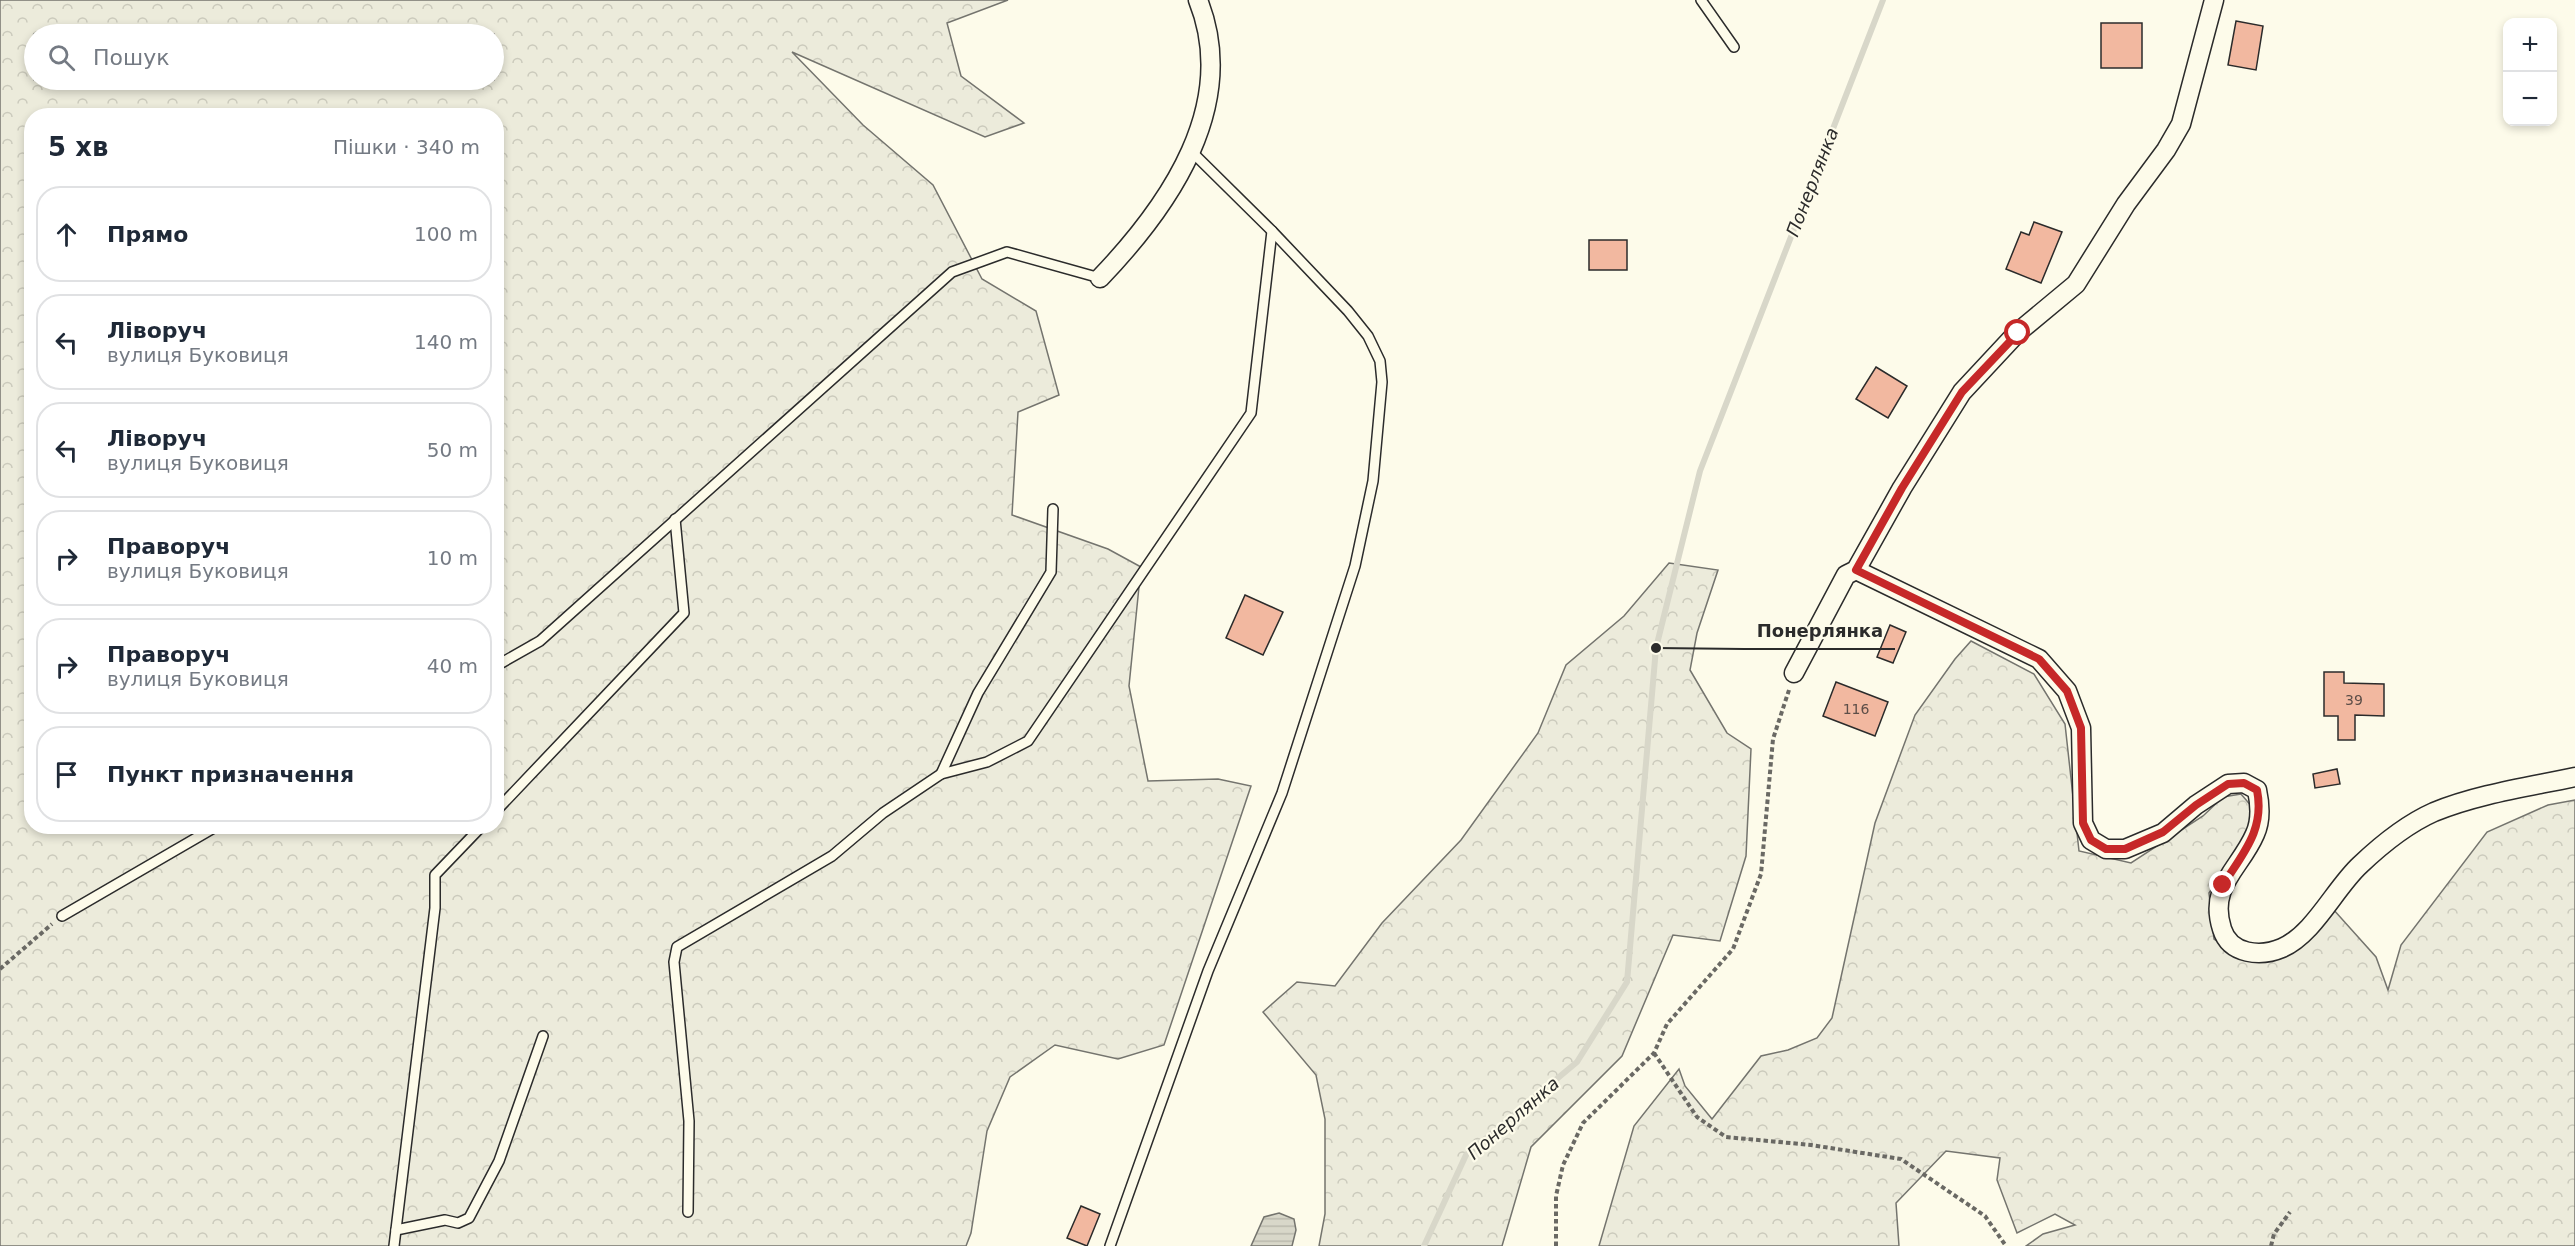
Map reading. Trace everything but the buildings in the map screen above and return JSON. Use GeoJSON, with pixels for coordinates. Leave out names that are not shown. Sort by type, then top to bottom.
{"type":"FeatureCollection","features":[{"type":"Feature","properties":{"kind":"street"},"geometry":{"type":"LineString","coordinates":[[1100,279],[1135,241],[1168,196],[1191,150],[1207,106],[1210,59],[1205,18],[1198,0]]}},
{"type":"Feature","properties":{"kind":"street"},"geometry":{"type":"LineString","coordinates":[[1794,673],[1846,575],[1856,570],[1902,488],[1962,392],[2018,333],[2076,284],[2126,204],[2166,150],[2181,124],[2214,0]]}},
{"type":"Feature","properties":{"kind":"street"},"geometry":{"type":"LineString","coordinates":[[1856,570],[2039,659],[2067,691],[2081,728],[2083,823],[2091,840],[2106,849],[2125,849],[2163,832],[2196,805],[2228,784],[2244,783],[2257,790],[2260,806],[2255,834],[2223,885],[2217,907],[2222,931],[2235,948],[2259,954],[2286,946],[2305,930],[2358,866],[2393,837],[2433,813],[2479,798],[2575,777]]}},
{"type":"Feature","properties":{"kind":"lane"},"geometry":{"type":"LineString","coordinates":[[1701,0],[1734,47]]}},
{"type":"Feature","properties":{"kind":"lane"},"geometry":{"type":"LineString","coordinates":[[1110,1246],[1208,971],[1282,793],[1355,566],[1373,481],[1382,382],[1380,361],[1368,336],[1348,311],[1191,150]]}},
{"type":"Feature","properties":{"kind":"lane"},"geometry":{"type":"LineString","coordinates":[[688,1212],[689,1121],[674,962],[677,947],[831,856],[883,813],[941,774],[987,762],[1028,741],[1251,413],[1272,231]]}},
{"type":"Feature","properties":{"kind":"lane"},"geometry":{"type":"LineString","coordinates":[[504,661],[540,641],[952,272],[1007,252],[1100,279]]}},
{"type":"Feature","properties":{"kind":"lane"},"geometry":{"type":"LineString","coordinates":[[941,774],[978,693],[1051,572],[1053,509]]}},
{"type":"Feature","properties":{"kind":"lane"},"geometry":{"type":"LineString","coordinates":[[504,803],[684,613],[675,519]]}},
{"type":"Feature","properties":{"kind":"lane"},"geometry":{"type":"LineString","coordinates":[[62,916],[203,834]]}},
{"type":"Feature","properties":{"kind":"lane"},"geometry":{"type":"LineString","coordinates":[[394,1246],[435,908],[435,875],[474,834]]}},
{"type":"Feature","properties":{"kind":"lane"},"geometry":{"type":"LineString","coordinates":[[396,1230],[445,1220],[458,1224],[469,1218],[499,1161],[543,1036]]}},
{"type":"Feature","properties":{"kind":"path"},"geometry":{"type":"LineString","coordinates":[[1556,1246],[1556,1196],[1563,1165],[1583,1123],[1654,1053],[1667,1024],[1733,950],[1761,874],[1773,740],[1794,673]]}},
{"type":"Feature","properties":{"kind":"path"},"geometry":{"type":"LineString","coordinates":[[0,969],[62,916]]}},
{"type":"Feature","properties":{"kind":"path"},"geometry":{"type":"LineString","coordinates":[[1654,1053],[1697,1117],[1726,1137],[1811,1145],[1901,1159],[1985,1216],[2006,1246]]}},
{"type":"Feature","properties":{"kind":"path"},"geometry":{"type":"LineString","coordinates":[[2271,1246],[2274,1234],[2290,1212]]}},
{"type":"Feature","properties":{"kind":"green space"},"geometry":{"type":"Polygon","coordinates":[[[0,0],[1008,0],[947,23],[961,76],[1024,123],[985,137],[792,52],[863,125],[933,185],[982,279],[1036,311],[1059,395],[1018,412],[1012,515],[1108,549],[1141,567],[1129,686],[1148,781],[1218,779],[1251,786],[1164,1045],[1118,1059],[1055,1045],[1010,1077],[987,1131],[971,1233],[966,1246],[0,1246],[0,0]]]}},
{"type":"Feature","properties":{"kind":"green space"},"geometry":{"type":"Polygon","coordinates":[[[1669,563],[1718,570],[1697,633],[1690,670],[1727,733],[1751,749],[1746,856],[1720,941],[1673,935],[1622,1056],[1531,1147],[1502,1246],[1319,1246],[1325,1214],[1325,1119],[1316,1075],[1263,1012],[1297,982],[1335,986],[1382,923],[1461,840],[1538,733],[1566,665],[1624,616],[1669,563]]]}},
{"type":"Feature","properties":{"kind":"green space"},"geometry":{"type":"Polygon","coordinates":[[[1971,641],[2034,674],[2065,724],[2079,851],[2131,863],[2203,816],[2223,797],[2241,794],[2253,808],[2247,836],[2209,893],[2214,939],[2244,959],[2286,953],[2333,909],[2376,957],[2388,990],[2401,945],[2487,832],[2548,805],[2575,800],[2575,1246],[2026,1246],[2043,1234],[2075,1225],[2055,1214],[2017,1233],[1997,1180],[2000,1158],[1946,1151],[1896,1203],[1899,1246],[1599,1246],[1634,1126],[1679,1069],[1685,1086],[1712,1119],[1761,1056],[1788,1050],[1817,1038],[1832,1018],[1875,823],[1915,715],[1955,659],[1971,641]]]}},
{"type":"Feature","properties":{"kind":"shaded area"},"geometry":{"type":"Polygon","coordinates":[[[1279,1213],[1294,1219],[1296,1230],[1292,1246],[1251,1246],[1264,1217],[1279,1213]]]}},
{"type":"Feature","properties":{"kind":"waterway","name":"Понерлянка"},"geometry":{"type":"LineString","coordinates":[[1424,1246],[1466,1155],[1577,1062],[1627,982],[1656,648],[1700,471],[1883,0]]}},
{"type":"Feature","properties":{"kind":"place","name":"Понерлянка"},"geometry":{"type":"Point","coordinates":[1656,648]}},
{"type":"Feature","properties":{"kind":"route"},"geometry":{"type":"LineString","coordinates":[[2018,333],[1962,392],[1902,488],[1856,570],[2039,659],[2067,691],[2081,728],[2083,823],[2091,840],[2106,849],[2125,849],[2163,832],[2196,805],[2228,784],[2244,783],[2257,790],[2260,806],[2255,834],[2223,885]]}}]}
